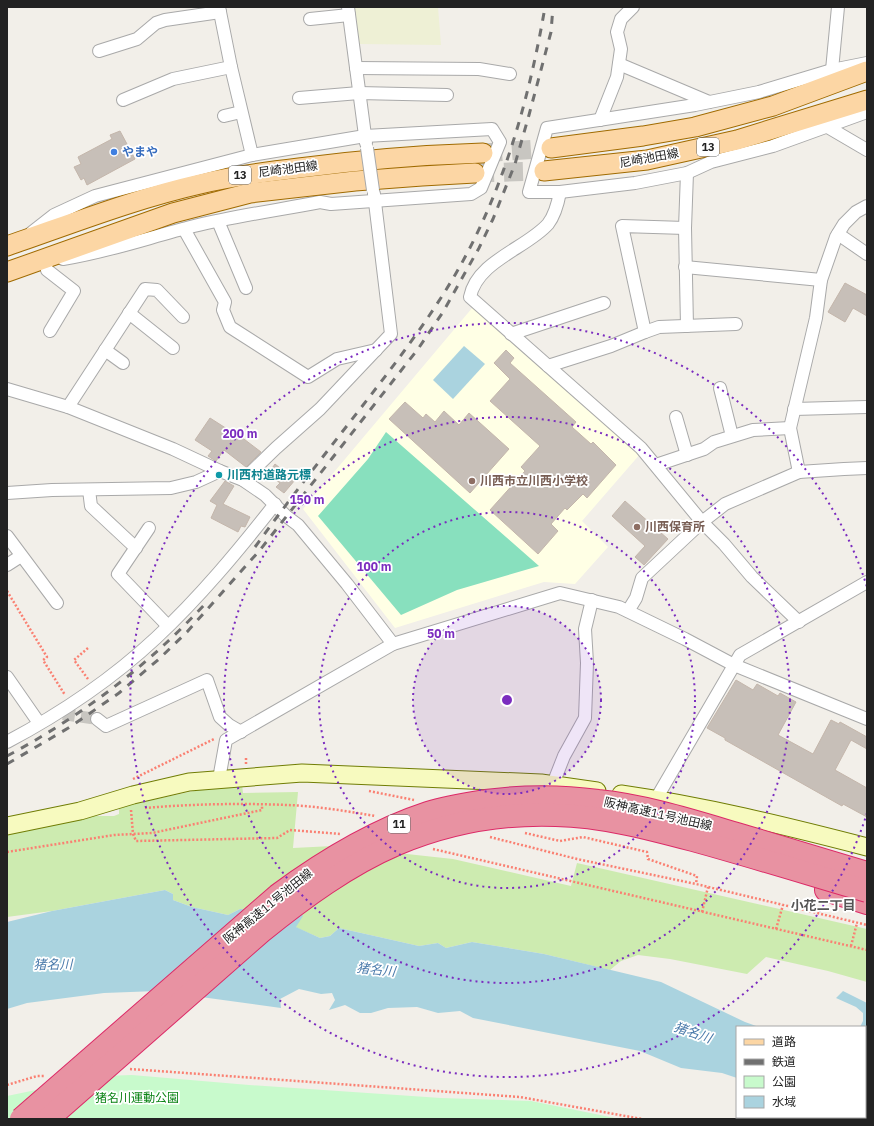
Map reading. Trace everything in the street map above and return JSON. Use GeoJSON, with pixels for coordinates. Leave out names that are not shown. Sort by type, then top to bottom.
{"type":"FeatureCollection","features":[{"type":"Feature","properties":{"kind":"highway","name":"阪神高速11号池田線"},"geometry":{"type":"LineString","coordinates":[[21,1119],[278,895],[311,870],[349,848],[388,829],[428,813],[467,804],[511,798],[555,797],[600,801],[643,809],[722,829],[867,872]]}},
{"type":"Feature","properties":{"kind":"highway","name":"阪神高速11号池田線"},"geometry":{"type":"LineString","coordinates":[[48,1119],[261,932],[293,906],[359,864],[397,844],[435,830],[476,820],[516,816],[556,814],[595,818],[641,826],[716,846],[867,891]]}},
{"type":"Feature","properties":{"kind":"highway"},"geometry":{"type":"LineString","coordinates":[[641,826],[703,850],[867,903]]}},
{"type":"Feature","properties":{"kind":"highway"},"geometry":{"type":"LineString","coordinates":[[722,829],[867,862]]}},
{"type":"Feature","properties":{"kind":"main road","name":"尼崎池田線"},"geometry":{"type":"LineString","coordinates":[[551,148],[643,136],[694,127],[773,106],[867,72]]}},
{"type":"Feature","properties":{"kind":"main road","name":"尼崎池田線"},"geometry":{"type":"LineString","coordinates":[[544,171],[647,160],[737,140],[867,100]]}},
{"type":"Feature","properties":{"kind":"main road","name":"尼崎池田線"},"geometry":{"type":"LineString","coordinates":[[14,243],[129,203],[198,184],[235,176],[418,155],[483,153]]}},
{"type":"Feature","properties":{"kind":"main road","name":"尼崎池田線"},"geometry":{"type":"LineString","coordinates":[[7,272],[38,263],[173,213],[250,193],[363,181],[475,173]]}},
{"type":"Feature","properties":{"kind":"street"},"geometry":{"type":"LineString","coordinates":[[600,120],[618,77],[621,49],[617,32],[621,19],[633,7]]}},
{"type":"Feature","properties":{"kind":"street"},"geometry":{"type":"LineString","coordinates":[[832,70],[838,7]]}},
{"type":"Feature","properties":{"kind":"street"},"geometry":{"type":"LineString","coordinates":[[99,51],[137,39],[156,23],[220,9],[231,67],[252,155]]}},
{"type":"Feature","properties":{"kind":"street"},"geometry":{"type":"LineString","coordinates":[[243,480],[320,409],[391,334],[374,196],[348,11],[310,19]]}},
{"type":"Feature","properties":{"kind":"street"},"geometry":{"type":"LineString","coordinates":[[867,63],[832,70],[759,92],[709,102],[547,128],[529,192],[560,192],[635,183],[687,173],[711,162],[772,146],[867,112]]}},
{"type":"Feature","properties":{"kind":"street"},"geometry":{"type":"LineString","coordinates":[[619,64],[709,102]]}},
{"type":"Feature","properties":{"kind":"street"},"geometry":{"type":"LineString","coordinates":[[123,100],[173,80],[231,67]]}},
{"type":"Feature","properties":{"kind":"street"},"geometry":{"type":"LineString","coordinates":[[356,68],[480,69],[510,74]]}},
{"type":"Feature","properties":{"kind":"street"},"geometry":{"type":"LineString","coordinates":[[299,98],[359,93],[447,95]]}},
{"type":"Feature","properties":{"kind":"street"},"geometry":{"type":"LineString","coordinates":[[224,116],[241,112]]}},
{"type":"Feature","properties":{"kind":"street"},"geometry":{"type":"LineString","coordinates":[[826,126],[867,150]]}},
{"type":"Feature","properties":{"kind":"street"},"geometry":{"type":"LineString","coordinates":[[14,243],[54,215],[95,196],[252,155],[365,136],[492,129],[500,142],[481,188],[471,194],[374,196],[331,204],[320,202],[218,221],[90,255],[38,263]]}},
{"type":"Feature","properties":{"kind":"street"},"geometry":{"type":"LineString","coordinates":[[687,173],[685,228],[687,326]]}},
{"type":"Feature","properties":{"kind":"street"},"geometry":{"type":"LineString","coordinates":[[560,192],[557,206],[548,223],[536,234],[503,256],[483,274],[472,287],[470,297],[641,448],[702,522],[724,544],[752,577],[799,622]]}},
{"type":"Feature","properties":{"kind":"street"},"geometry":{"type":"LineString","coordinates":[[799,472],[790,428],[816,318],[821,280],[838,234],[844,224],[856,212],[867,206]]}},
{"type":"Feature","properties":{"kind":"street"},"geometry":{"type":"LineString","coordinates":[[218,221],[246,288]]}},
{"type":"Feature","properties":{"kind":"street"},"geometry":{"type":"LineString","coordinates":[[645,332],[622,226],[685,228]]}},
{"type":"Feature","properties":{"kind":"street"},"geometry":{"type":"LineString","coordinates":[[184,229],[225,302],[223,310],[230,327],[308,377],[337,359],[376,350]]}},
{"type":"Feature","properties":{"kind":"street"},"geometry":{"type":"LineString","coordinates":[[838,234],[867,254]]}},
{"type":"Feature","properties":{"kind":"street"},"geometry":{"type":"LineString","coordinates":[[38,263],[74,291],[50,331]]}},
{"type":"Feature","properties":{"kind":"street"},"geometry":{"type":"LineString","coordinates":[[686,267],[821,280]]}},
{"type":"Feature","properties":{"kind":"street"},"geometry":{"type":"LineString","coordinates":[[68,407],[145,289],[157,290],[183,317]]}},
{"type":"Feature","properties":{"kind":"street"},"geometry":{"type":"LineString","coordinates":[[511,334],[604,303]]}},
{"type":"Feature","properties":{"kind":"street"},"geometry":{"type":"LineString","coordinates":[[128,314],[173,348]]}},
{"type":"Feature","properties":{"kind":"street"},"geometry":{"type":"LineString","coordinates":[[548,366],[611,346],[659,327],[736,324]]}},
{"type":"Feature","properties":{"kind":"street"},"geometry":{"type":"LineString","coordinates":[[105,350],[123,363]]}},
{"type":"Feature","properties":{"kind":"street"},"geometry":{"type":"LineString","coordinates":[[720,388],[732,436]]}},
{"type":"Feature","properties":{"kind":"street"},"geometry":{"type":"LineString","coordinates":[[7,389],[68,407],[173,449],[243,480],[265,495],[286,516],[298,525],[347,584],[393,644]]}},
{"type":"Feature","properties":{"kind":"street"},"geometry":{"type":"LineString","coordinates":[[794,409],[867,407]]}},
{"type":"Feature","properties":{"kind":"street"},"geometry":{"type":"LineString","coordinates":[[676,417],[687,455]]}},
{"type":"Feature","properties":{"kind":"street"},"geometry":{"type":"LineString","coordinates":[[656,465],[704,449],[714,442],[753,430],[790,428]]}},
{"type":"Feature","properties":{"kind":"street"},"geometry":{"type":"LineString","coordinates":[[628,611],[636,598],[642,578],[702,522],[725,504],[799,472],[844,468],[867,468]]}},
{"type":"Feature","properties":{"kind":"street"},"geometry":{"type":"LineString","coordinates":[[7,494],[52,490],[171,488],[196,482],[220,471]]}},
{"type":"Feature","properties":{"kind":"street"},"geometry":{"type":"LineString","coordinates":[[89,490],[91,506],[136,548]]}},
{"type":"Feature","properties":{"kind":"street"},"geometry":{"type":"LineString","coordinates":[[7,742],[39,723],[60,714],[71,704],[107,678],[155,638],[202,592],[239,550],[275,504]]}},
{"type":"Feature","properties":{"kind":"street"},"geometry":{"type":"LineString","coordinates":[[149,528],[118,574],[168,626]]}},
{"type":"Feature","properties":{"kind":"street"},"geometry":{"type":"LineString","coordinates":[[7,536],[57,604]]}},
{"type":"Feature","properties":{"kind":"street"},"geometry":{"type":"LineString","coordinates":[[7,565],[21,556]]}},
{"type":"Feature","properties":{"kind":"street"},"geometry":{"type":"LineString","coordinates":[[656,799],[740,655],[867,582]]}},
{"type":"Feature","properties":{"kind":"street"},"geometry":{"type":"LineString","coordinates":[[219,779],[226,740],[393,644],[560,593],[619,607],[685,639],[734,666],[867,719]]}},
{"type":"Feature","properties":{"kind":"street"},"geometry":{"type":"LineString","coordinates":[[553,784],[564,756],[584,718],[587,663],[584,629],[592,600]]}},
{"type":"Feature","properties":{"kind":"street"},"geometry":{"type":"LineString","coordinates":[[7,677],[39,723]]}},
{"type":"Feature","properties":{"kind":"street"},"geometry":{"type":"LineString","coordinates":[[97,719],[106,726],[207,680],[220,717],[229,725],[241,732]]}},
{"type":"Feature","properties":{"kind":"street"},"geometry":{"type":"LineString","coordinates":[[7,826],[80,811],[157,788],[189,782],[302,773],[553,784],[656,799],[802,830],[867,847]]}},
{"type":"Feature","properties":{"kind":"path"},"geometry":{"type":"LineString","coordinates":[[7,591],[47,657],[43,660],[71,704]]}},
{"type":"Feature","properties":{"kind":"path"},"geometry":{"type":"LineString","coordinates":[[88,648],[74,660],[94,688]]}},
{"type":"Feature","properties":{"kind":"path"},"geometry":{"type":"LineString","coordinates":[[130,780],[218,737],[226,740]]}},
{"type":"Feature","properties":{"kind":"path"},"geometry":{"type":"LineString","coordinates":[[7,852],[114,835],[152,833],[262,810],[262,804]]}},
{"type":"Feature","properties":{"kind":"path"},"geometry":{"type":"LineString","coordinates":[[124,810],[182,805],[262,804],[289,805],[380,817]]}},
{"type":"Feature","properties":{"kind":"path"},"geometry":{"type":"LineString","coordinates":[[131,810],[133,834],[136,841],[277,838],[290,830],[347,834]]}},
{"type":"Feature","properties":{"kind":"path"},"geometry":{"type":"LineString","coordinates":[[489,836],[577,859],[708,887],[867,925]]}},
{"type":"Feature","properties":{"kind":"path"},"geometry":{"type":"LineString","coordinates":[[429,848],[867,950]]}},
{"type":"Feature","properties":{"kind":"path"},"geometry":{"type":"LineString","coordinates":[[702,912],[708,887]]}},
{"type":"Feature","properties":{"kind":"path"},"geometry":{"type":"LineString","coordinates":[[776,929],[783,905]]}},
{"type":"Feature","properties":{"kind":"path"},"geometry":{"type":"LineString","coordinates":[[851,946],[857,923]]}},
{"type":"Feature","properties":{"kind":"path"},"geometry":{"type":"LineString","coordinates":[[129,1069],[520,1097],[642,1119]]}},
{"type":"Feature","properties":{"kind":"path"},"geometry":{"type":"LineString","coordinates":[[7,1085],[37,1076],[52,1075]]}},
{"type":"Feature","properties":{"kind":"shaded area"},"geometry":{"type":"Polygon","coordinates":[[[354,7],[438,7],[441,45],[359,44],[354,7]]]}},
{"type":"Feature","properties":{"kind":"shaded area","name":"川西市立川西小学校"},"geometry":{"type":"Polygon","coordinates":[[[473,307],[641,453],[582,521],[608,547],[575,584],[544,582],[395,628],[303,509],[473,307]]]}},
{"type":"Feature","properties":{"kind":"green space"},"geometry":{"type":"Polygon","coordinates":[[[386,432],[539,566],[457,590],[401,615],[318,516],[368,459],[386,432]]]}},
{"type":"Feature","properties":{"kind":"green space"},"geometry":{"type":"Polygon","coordinates":[[[242,784],[243,793],[298,792],[293,848],[333,846],[453,859],[571,886],[577,863],[867,929],[867,982],[828,971],[766,957],[747,974],[670,959],[638,955],[621,961],[610,970],[544,954],[472,942],[446,948],[438,943],[419,946],[339,928],[330,936],[320,938],[295,927],[240,909],[228,915],[192,907],[173,900],[173,894],[165,890],[52,911],[7,917],[7,835],[87,816],[114,816],[119,814],[119,807],[203,789],[242,784]]]}},
{"type":"Feature","properties":{"kind":"green space","name":"猪名川運動公園"},"geometry":{"type":"Polygon","coordinates":[[[132,1075],[249,1085],[441,1098],[531,1101],[620,1119],[7,1119],[7,1096],[103,1076],[132,1075]]]}},
{"type":"Feature","properties":{"kind":"water"},"geometry":{"type":"Polygon","coordinates":[[[464,346],[485,364],[453,399],[433,380],[464,346]]]}},
{"type":"Feature","properties":{"kind":"water","name":"猪名川"},"geometry":{"type":"Polygon","coordinates":[[[165,890],[173,894],[173,900],[192,907],[228,915],[240,909],[300,912],[303,916],[296,927],[320,938],[330,936],[339,928],[419,946],[438,943],[446,948],[472,942],[544,954],[661,982],[756,1026],[736,1026],[736,1078],[722,1073],[681,1068],[640,1051],[473,1018],[460,1011],[438,1013],[417,1007],[388,1008],[371,1013],[360,1013],[345,1005],[329,1010],[335,1000],[332,993],[321,994],[299,989],[280,999],[281,1008],[157,991],[104,993],[27,1003],[7,1009],[7,922],[52,911],[165,890]]]}},
{"type":"Feature","properties":{"kind":"water"},"geometry":{"type":"Polygon","coordinates":[[[843,991],[867,1003],[867,1104],[866,1026],[860,1026],[863,1021],[863,1013],[856,1007],[836,998],[843,991]]]}},
{"type":"Feature","properties":{"kind":"building"},"geometry":{"type":"Polygon","coordinates":[[[120,131],[135,159],[87,185],[84,178],[81,180],[74,167],[81,164],[78,157],[112,139],[110,135],[120,131]]]}},
{"type":"Feature","properties":{"kind":"building"},"geometry":{"type":"Polygon","coordinates":[[[845,283],[867,295],[867,316],[853,308],[845,322],[828,312],[845,283]]]}},
{"type":"Feature","properties":{"kind":"building"},"geometry":{"type":"Polygon","coordinates":[[[506,350],[514,358],[510,363],[576,422],[572,427],[591,444],[593,442],[616,465],[587,498],[583,494],[567,510],[565,508],[551,524],[558,531],[538,554],[490,510],[525,471],[521,467],[540,446],[490,401],[510,379],[494,363],[506,350]]]}},
{"type":"Feature","properties":{"kind":"building"},"geometry":{"type":"Polygon","coordinates":[[[405,402],[423,418],[426,414],[435,422],[444,411],[459,425],[469,413],[509,449],[470,493],[389,419],[405,402]]]}},
{"type":"Feature","properties":{"kind":"building"},"geometry":{"type":"Polygon","coordinates":[[[210,418],[235,434],[236,433],[261,452],[246,467],[224,450],[216,461],[208,456],[212,451],[195,440],[210,418]]]}},
{"type":"Feature","properties":{"kind":"building"},"geometry":{"type":"Polygon","coordinates":[[[275,464],[295,480],[284,493],[276,487],[280,483],[268,474],[275,464]]]}},
{"type":"Feature","properties":{"kind":"building"},"geometry":{"type":"Polygon","coordinates":[[[225,481],[234,486],[223,504],[250,517],[245,527],[241,526],[238,532],[211,518],[217,505],[210,501],[225,481]]]}},
{"type":"Feature","properties":{"kind":"building"},"geometry":{"type":"Polygon","coordinates":[[[625,501],[668,539],[644,565],[635,557],[645,546],[612,516],[625,501]]]}},
{"type":"Feature","properties":{"kind":"building"},"geometry":{"type":"Polygon","coordinates":[[[736,680],[753,690],[757,684],[778,696],[780,693],[796,702],[778,735],[813,754],[831,720],[839,724],[840,722],[867,737],[867,749],[851,740],[835,770],[867,788],[867,817],[843,804],[842,806],[725,740],[725,738],[707,728],[736,680]]]}},
{"type":"Feature","properties":{"kind":"tunnel"},"geometry":{"type":"LineString","coordinates":[[483,153],[551,148]]}},
{"type":"Feature","properties":{"kind":"tunnel"},"geometry":{"type":"LineString","coordinates":[[475,173],[544,171]]}},
{"type":"Feature","properties":{"kind":"tunnel"},"geometry":{"type":"LineString","coordinates":[[63,714],[97,719]]}},
{"type":"Feature","properties":{"kind":"railway"},"geometry":{"type":"LineString","coordinates":[[255,547],[296,491],[413,339],[455,275],[472,244],[487,212],[512,145],[531,77],[545,7]]}},
{"type":"Feature","properties":{"kind":"railway"},"geometry":{"type":"LineString","coordinates":[[7,764],[70,727],[119,693],[159,659],[187,632],[260,550],[418,349],[443,312],[479,248],[493,219],[515,164],[551,32],[553,7]]}},
{"type":"Feature","properties":{"kind":"railway"},"geometry":{"type":"LineString","coordinates":[[7,756],[49,732],[110,690],[148,660],[206,603]]}},
{"type":"Feature","properties":{"kind":"place","name":"やまや"},"geometry":{"type":"Point","coordinates":[114,152]}},
{"type":"Feature","properties":{"kind":"place","name":"川西村道路元標"},"geometry":{"type":"Point","coordinates":[219,475]}},
{"type":"Feature","properties":{"kind":"place","name":"川西市立川西小学校"},"geometry":{"type":"Point","coordinates":[472,481]}},
{"type":"Feature","properties":{"kind":"place","name":"川西保育所"},"geometry":{"type":"Point","coordinates":[637,527]}},
{"type":"Feature","properties":{"kind":"district","name":"小花二丁目"},"geometry":{"type":"Point","coordinates":[823,905]}}]}
